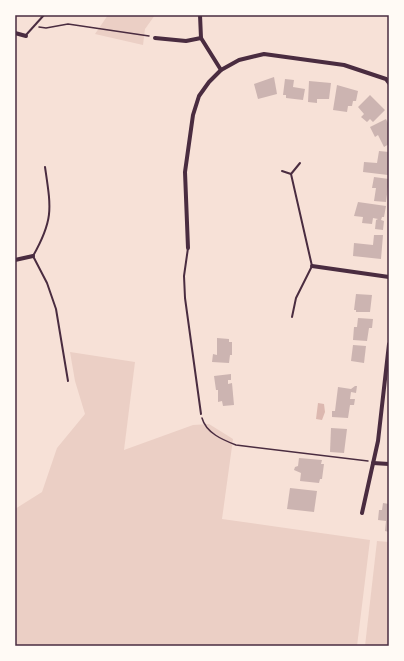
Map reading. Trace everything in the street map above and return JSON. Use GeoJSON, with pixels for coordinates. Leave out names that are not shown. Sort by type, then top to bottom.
{"type":"FeatureCollection","features":[{"type":"Feature","properties":{"kind":"street"},"geometry":{"type":"LineString","coordinates":[[200,15],[201,38],[221,70]]}},
{"type":"Feature","properties":{"kind":"street"},"geometry":{"type":"LineString","coordinates":[[15,33],[26,36]]}},
{"type":"Feature","properties":{"kind":"street"},"geometry":{"type":"LineString","coordinates":[[155,38],[186,41],[201,38]]}},
{"type":"Feature","properties":{"kind":"street"},"geometry":{"type":"LineString","coordinates":[[188,248],[186,172],[192,115],[199,96],[209,82],[221,70],[239,60],[264,54],[344,65],[386,79],[389,83]]}},
{"type":"Feature","properties":{"kind":"street"},"geometry":{"type":"LineString","coordinates":[[15,260],[33,256]]}},
{"type":"Feature","properties":{"kind":"street"},"geometry":{"type":"LineString","coordinates":[[312,266],[389,277]]}},
{"type":"Feature","properties":{"kind":"street"},"geometry":{"type":"LineString","coordinates":[[362,513],[378,441],[389,344]]}},
{"type":"Feature","properties":{"kind":"street"},"geometry":{"type":"LineString","coordinates":[[373,463],[389,464]]}},
{"type":"Feature","properties":{"kind":"lane"},"geometry":{"type":"LineString","coordinates":[[26,36],[44,15]]}},
{"type":"Feature","properties":{"kind":"lane"},"geometry":{"type":"LineString","coordinates":[[291,174],[300,164]]}},
{"type":"Feature","properties":{"kind":"lane"},"geometry":{"type":"LineString","coordinates":[[45,167],[49,200],[49,219],[46,232],[33,256],[47,283],[54,304],[68,381]]}},
{"type":"Feature","properties":{"kind":"lane"},"geometry":{"type":"LineString","coordinates":[[282,170],[291,174]]}},
{"type":"Feature","properties":{"kind":"lane"},"geometry":{"type":"LineString","coordinates":[[291,174],[312,266],[296,298],[292,317]]}},
{"type":"Feature","properties":{"kind":"lane"},"geometry":{"type":"LineString","coordinates":[[188,248],[184,276],[185,298],[202,414]]}},
{"type":"Feature","properties":{"kind":"path"},"geometry":{"type":"LineString","coordinates":[[36,25],[41,28],[46,28],[68,24],[155,38]]}},
{"type":"Feature","properties":{"kind":"path"},"geometry":{"type":"LineString","coordinates":[[202,414],[204,424],[213,434],[224,441],[236,445],[362,459],[373,463]]}},
{"type":"Feature","properties":{"kind":"shaded area"},"geometry":{"type":"Polygon","coordinates":[[[108,15],[155,15],[145,29],[143,45],[95,34],[108,15]]]}},
{"type":"Feature","properties":{"kind":"shaded area"},"geometry":{"type":"Polygon","coordinates":[[[70,352],[135,362],[124,450],[193,425],[209,424],[233,439],[222,519],[370,540],[357,646],[15,646],[15,509],[42,492],[57,448],[85,414],[75,381],[70,352]]]}},
{"type":"Feature","properties":{"kind":"shaded area"},"geometry":{"type":"Polygon","coordinates":[[[318,403],[324,404],[325,412],[322,420],[316,419],[318,403]]]}},
{"type":"Feature","properties":{"kind":"shaded area"},"geometry":{"type":"Polygon","coordinates":[[[377,541],[389,542],[389,646],[365,646],[377,541]]]}},
{"type":"Feature","properties":{"kind":"building"},"geometry":{"type":"Polygon","coordinates":[[[274,77],[277,94],[258,99],[254,84],[274,77]]]}},
{"type":"Feature","properties":{"kind":"building"},"geometry":{"type":"Polygon","coordinates":[[[285,79],[294,80],[293,87],[305,89],[303,100],[286,98],[286,95],[283,95],[285,79]]]}},
{"type":"Feature","properties":{"kind":"building"},"geometry":{"type":"Polygon","coordinates":[[[309,81],[331,83],[329,99],[317,99],[317,103],[308,102],[309,81]]]}},
{"type":"Feature","properties":{"kind":"building"},"geometry":{"type":"Polygon","coordinates":[[[337,85],[358,91],[356,101],[353,101],[352,106],[348,106],[347,112],[333,110],[337,85]]]}},
{"type":"Feature","properties":{"kind":"building"},"geometry":{"type":"Polygon","coordinates":[[[370,95],[385,110],[373,122],[370,119],[367,122],[361,117],[364,114],[358,107],[370,95]]]}},
{"type":"Feature","properties":{"kind":"building"},"geometry":{"type":"Polygon","coordinates":[[[386,119],[389,125],[389,144],[384,147],[378,135],[375,137],[370,127],[386,119]]]}},
{"type":"Feature","properties":{"kind":"building"},"geometry":{"type":"Polygon","coordinates":[[[379,151],[389,152],[388,175],[363,172],[364,162],[377,163],[379,151]]]}},
{"type":"Feature","properties":{"kind":"building"},"geometry":{"type":"Polygon","coordinates":[[[374,177],[389,179],[386,202],[374,201],[376,188],[372,188],[374,177]]]}},
{"type":"Feature","properties":{"kind":"building"},"geometry":{"type":"Polygon","coordinates":[[[358,202],[386,206],[384,217],[382,217],[381,220],[384,221],[383,230],[375,229],[376,220],[378,219],[373,218],[372,224],[362,223],[363,217],[354,216],[358,202]]]}},
{"type":"Feature","properties":{"kind":"building"},"geometry":{"type":"Polygon","coordinates":[[[374,235],[383,235],[381,259],[353,256],[354,243],[373,245],[374,235]]]}},
{"type":"Feature","properties":{"kind":"building"},"geometry":{"type":"Polygon","coordinates":[[[356,294],[372,295],[370,312],[356,312],[356,310],[354,310],[356,294]]]}},
{"type":"Feature","properties":{"kind":"building"},"geometry":{"type":"Polygon","coordinates":[[[358,318],[373,319],[372,328],[369,328],[367,341],[353,340],[354,327],[357,327],[358,318]]]}},
{"type":"Feature","properties":{"kind":"building"},"geometry":{"type":"Polygon","coordinates":[[[217,338],[229,339],[229,342],[232,342],[232,355],[230,355],[229,363],[212,362],[213,354],[217,355],[217,338]]]}},
{"type":"Feature","properties":{"kind":"building"},"geometry":{"type":"Polygon","coordinates":[[[353,345],[366,346],[364,363],[351,361],[353,345]]]}},
{"type":"Feature","properties":{"kind":"building"},"geometry":{"type":"Polygon","coordinates":[[[231,374],[231,380],[228,380],[228,384],[232,383],[234,405],[223,406],[222,401],[218,402],[218,390],[216,390],[214,376],[231,374]]]}},
{"type":"Feature","properties":{"kind":"building"},"geometry":{"type":"Polygon","coordinates":[[[357,386],[356,393],[351,392],[350,399],[355,399],[354,405],[350,405],[348,418],[332,417],[332,411],[335,411],[338,387],[351,389],[357,386]]]}},
{"type":"Feature","properties":{"kind":"building"},"geometry":{"type":"Polygon","coordinates":[[[331,428],[347,429],[344,453],[330,452],[331,428]]]}},
{"type":"Feature","properties":{"kind":"building"},"geometry":{"type":"Polygon","coordinates":[[[299,458],[322,460],[321,464],[324,464],[322,479],[320,479],[319,483],[300,481],[301,473],[294,470],[295,467],[298,466],[299,458]]]}},
{"type":"Feature","properties":{"kind":"building"},"geometry":{"type":"Polygon","coordinates":[[[290,488],[317,491],[314,512],[287,509],[290,488]]]}},
{"type":"Feature","properties":{"kind":"building"},"geometry":{"type":"Polygon","coordinates":[[[383,503],[389,504],[389,532],[385,531],[386,521],[378,520],[379,510],[382,510],[383,503]]]}}]}
